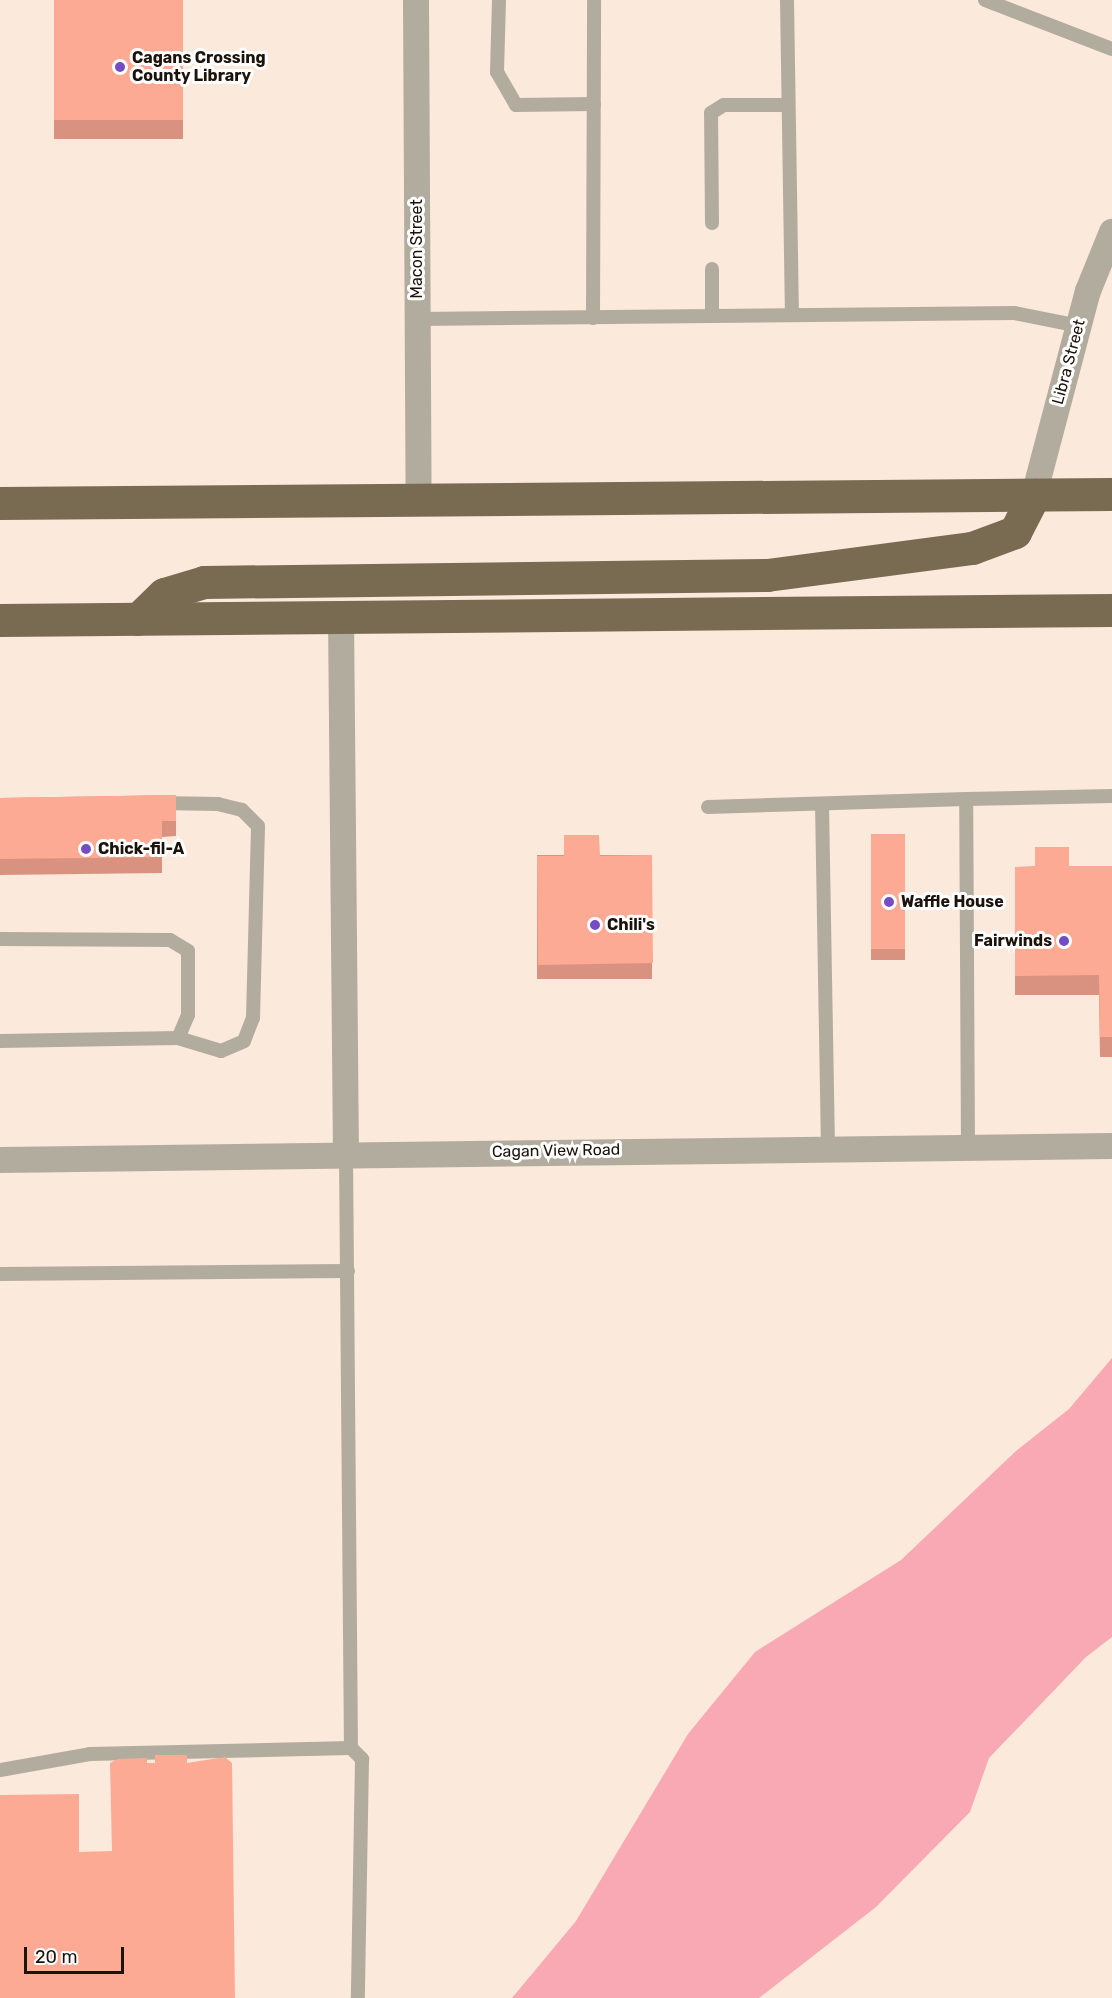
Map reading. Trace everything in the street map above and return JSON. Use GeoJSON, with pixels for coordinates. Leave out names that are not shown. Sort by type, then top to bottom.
{"type":"FeatureCollection","features":[{"type":"Feature","properties":{"kind":"highway"},"geometry":{"type":"LineString","coordinates":[[0,503],[1112,494]]}},
{"type":"Feature","properties":{"kind":"highway"},"geometry":{"type":"LineString","coordinates":[[138,619],[164,594],[204,582],[766,575],[962,550],[1016,532],[1034,495]]}},
{"type":"Feature","properties":{"kind":"highway"},"geometry":{"type":"LineString","coordinates":[[0,620],[1112,610]]}},
{"type":"Feature","properties":{"kind":"street","name":"Macon Street"},"geometry":{"type":"LineString","coordinates":[[416,0],[419,499]]}},
{"type":"Feature","properties":{"kind":"street","name":"Libra Street"},"geometry":{"type":"LineString","coordinates":[[1034,495],[1078,326],[1112,232]]}},
{"type":"Feature","properties":{"kind":"street"},"geometry":{"type":"LineString","coordinates":[[341,616],[346,1154]]}},
{"type":"Feature","properties":{"kind":"street","name":"Cagan View Road"},"geometry":{"type":"LineString","coordinates":[[0,1160],[1112,1146]]}},
{"type":"Feature","properties":{"kind":"lane"},"geometry":{"type":"LineString","coordinates":[[499,0],[497,72],[516,105],[594,104]]}},
{"type":"Feature","properties":{"kind":"lane"},"geometry":{"type":"LineString","coordinates":[[593,318],[594,0]]}},
{"type":"Feature","properties":{"kind":"lane"},"geometry":{"type":"LineString","coordinates":[[787,0],[792,315]]}},
{"type":"Feature","properties":{"kind":"lane"},"geometry":{"type":"LineString","coordinates":[[985,0],[1112,49]]}},
{"type":"Feature","properties":{"kind":"lane"},"geometry":{"type":"LineString","coordinates":[[712,223],[711,113],[724,105],[788,105]]}},
{"type":"Feature","properties":{"kind":"lane"},"geometry":{"type":"LineString","coordinates":[[712,269],[712,316]]}},
{"type":"Feature","properties":{"kind":"lane"},"geometry":{"type":"LineString","coordinates":[[417,319],[1014,313],[1078,326]]}},
{"type":"Feature","properties":{"kind":"lane"},"geometry":{"type":"LineString","coordinates":[[708,807],[1112,796]]}},
{"type":"Feature","properties":{"kind":"lane"},"geometry":{"type":"LineString","coordinates":[[966,800],[968,1148]]}},
{"type":"Feature","properties":{"kind":"lane"},"geometry":{"type":"LineString","coordinates":[[0,1041],[178,1038],[221,1051],[244,1041],[254,1018],[258,826],[242,810],[218,804],[149,803]]}},
{"type":"Feature","properties":{"kind":"lane"},"geometry":{"type":"LineString","coordinates":[[822,804],[828,1149]]}},
{"type":"Feature","properties":{"kind":"lane"},"geometry":{"type":"LineString","coordinates":[[0,939],[170,940],[188,951],[188,1015],[178,1038]]}},
{"type":"Feature","properties":{"kind":"lane"},"geometry":{"type":"LineString","coordinates":[[346,1154],[351,1748],[362,1759],[358,1998]]}},
{"type":"Feature","properties":{"kind":"lane"},"geometry":{"type":"LineString","coordinates":[[0,1274],[348,1271]]}},
{"type":"Feature","properties":{"kind":"lane"},"geometry":{"type":"LineString","coordinates":[[0,1770],[90,1754],[351,1748]]}},
{"type":"Feature","properties":{"kind":"shaded area"},"geometry":{"type":"Polygon","coordinates":[[[1112,1358],[1112,1637],[1086,1657],[989,1758],[970,1812],[876,1907],[759,1998],[512,1998],[576,1921],[688,1734],[755,1652],[901,1560],[1016,1451],[1069,1409],[1112,1358]]]}},
{"type":"Feature","properties":{"kind":"building","name":"Cagans Crossing County Library"},"geometry":{"type":"Polygon","coordinates":[[[54,0],[183,0],[183,120],[54,120],[54,0]]]}},
{"type":"Feature","properties":{"kind":"building"},"geometry":{"type":"Polygon","coordinates":[[[176,795],[176,821],[162,821],[162,857],[0,859],[0,798],[176,795]]]}},
{"type":"Feature","properties":{"kind":"building","name":"Waffle House"},"geometry":{"type":"Polygon","coordinates":[[[871,834],[905,834],[905,949],[871,949],[871,834]]]}},
{"type":"Feature","properties":{"kind":"building","name":"Chili's"},"geometry":{"type":"Polygon","coordinates":[[[564,835],[599,835],[600,856],[652,855],[653,963],[538,965],[537,856],[564,856],[564,835]]]}},
{"type":"Feature","properties":{"kind":"building","name":"Fairwinds"},"geometry":{"type":"Polygon","coordinates":[[[1035,847],[1069,847],[1069,866],[1112,866],[1112,1037],[1100,1037],[1099,975],[1015,976],[1015,867],[1035,866],[1035,847]]]}},
{"type":"Feature","properties":{"kind":"building"},"geometry":{"type":"Polygon","coordinates":[[[155,1755],[187,1755],[187,1763],[225,1757],[232,1763],[235,1998],[0,1998],[0,1795],[79,1794],[79,1852],[112,1851],[110,1763],[118,1759],[147,1758],[147,1763],[155,1763],[155,1755]]]}},
{"type":"Feature","properties":{"kind":"place","name":"Cagans Crossing County Library"},"geometry":{"type":"Point","coordinates":[120,67]}},
{"type":"Feature","properties":{"kind":"place","name":"Chick-fil-A"},"geometry":{"type":"Point","coordinates":[86,849]}},
{"type":"Feature","properties":{"kind":"place","name":"Waffle House"},"geometry":{"type":"Point","coordinates":[889,902]}},
{"type":"Feature","properties":{"kind":"place","name":"Chili's"},"geometry":{"type":"Point","coordinates":[595,925]}},
{"type":"Feature","properties":{"kind":"place","name":"Fairwinds"},"geometry":{"type":"Point","coordinates":[1064,941]}}]}
